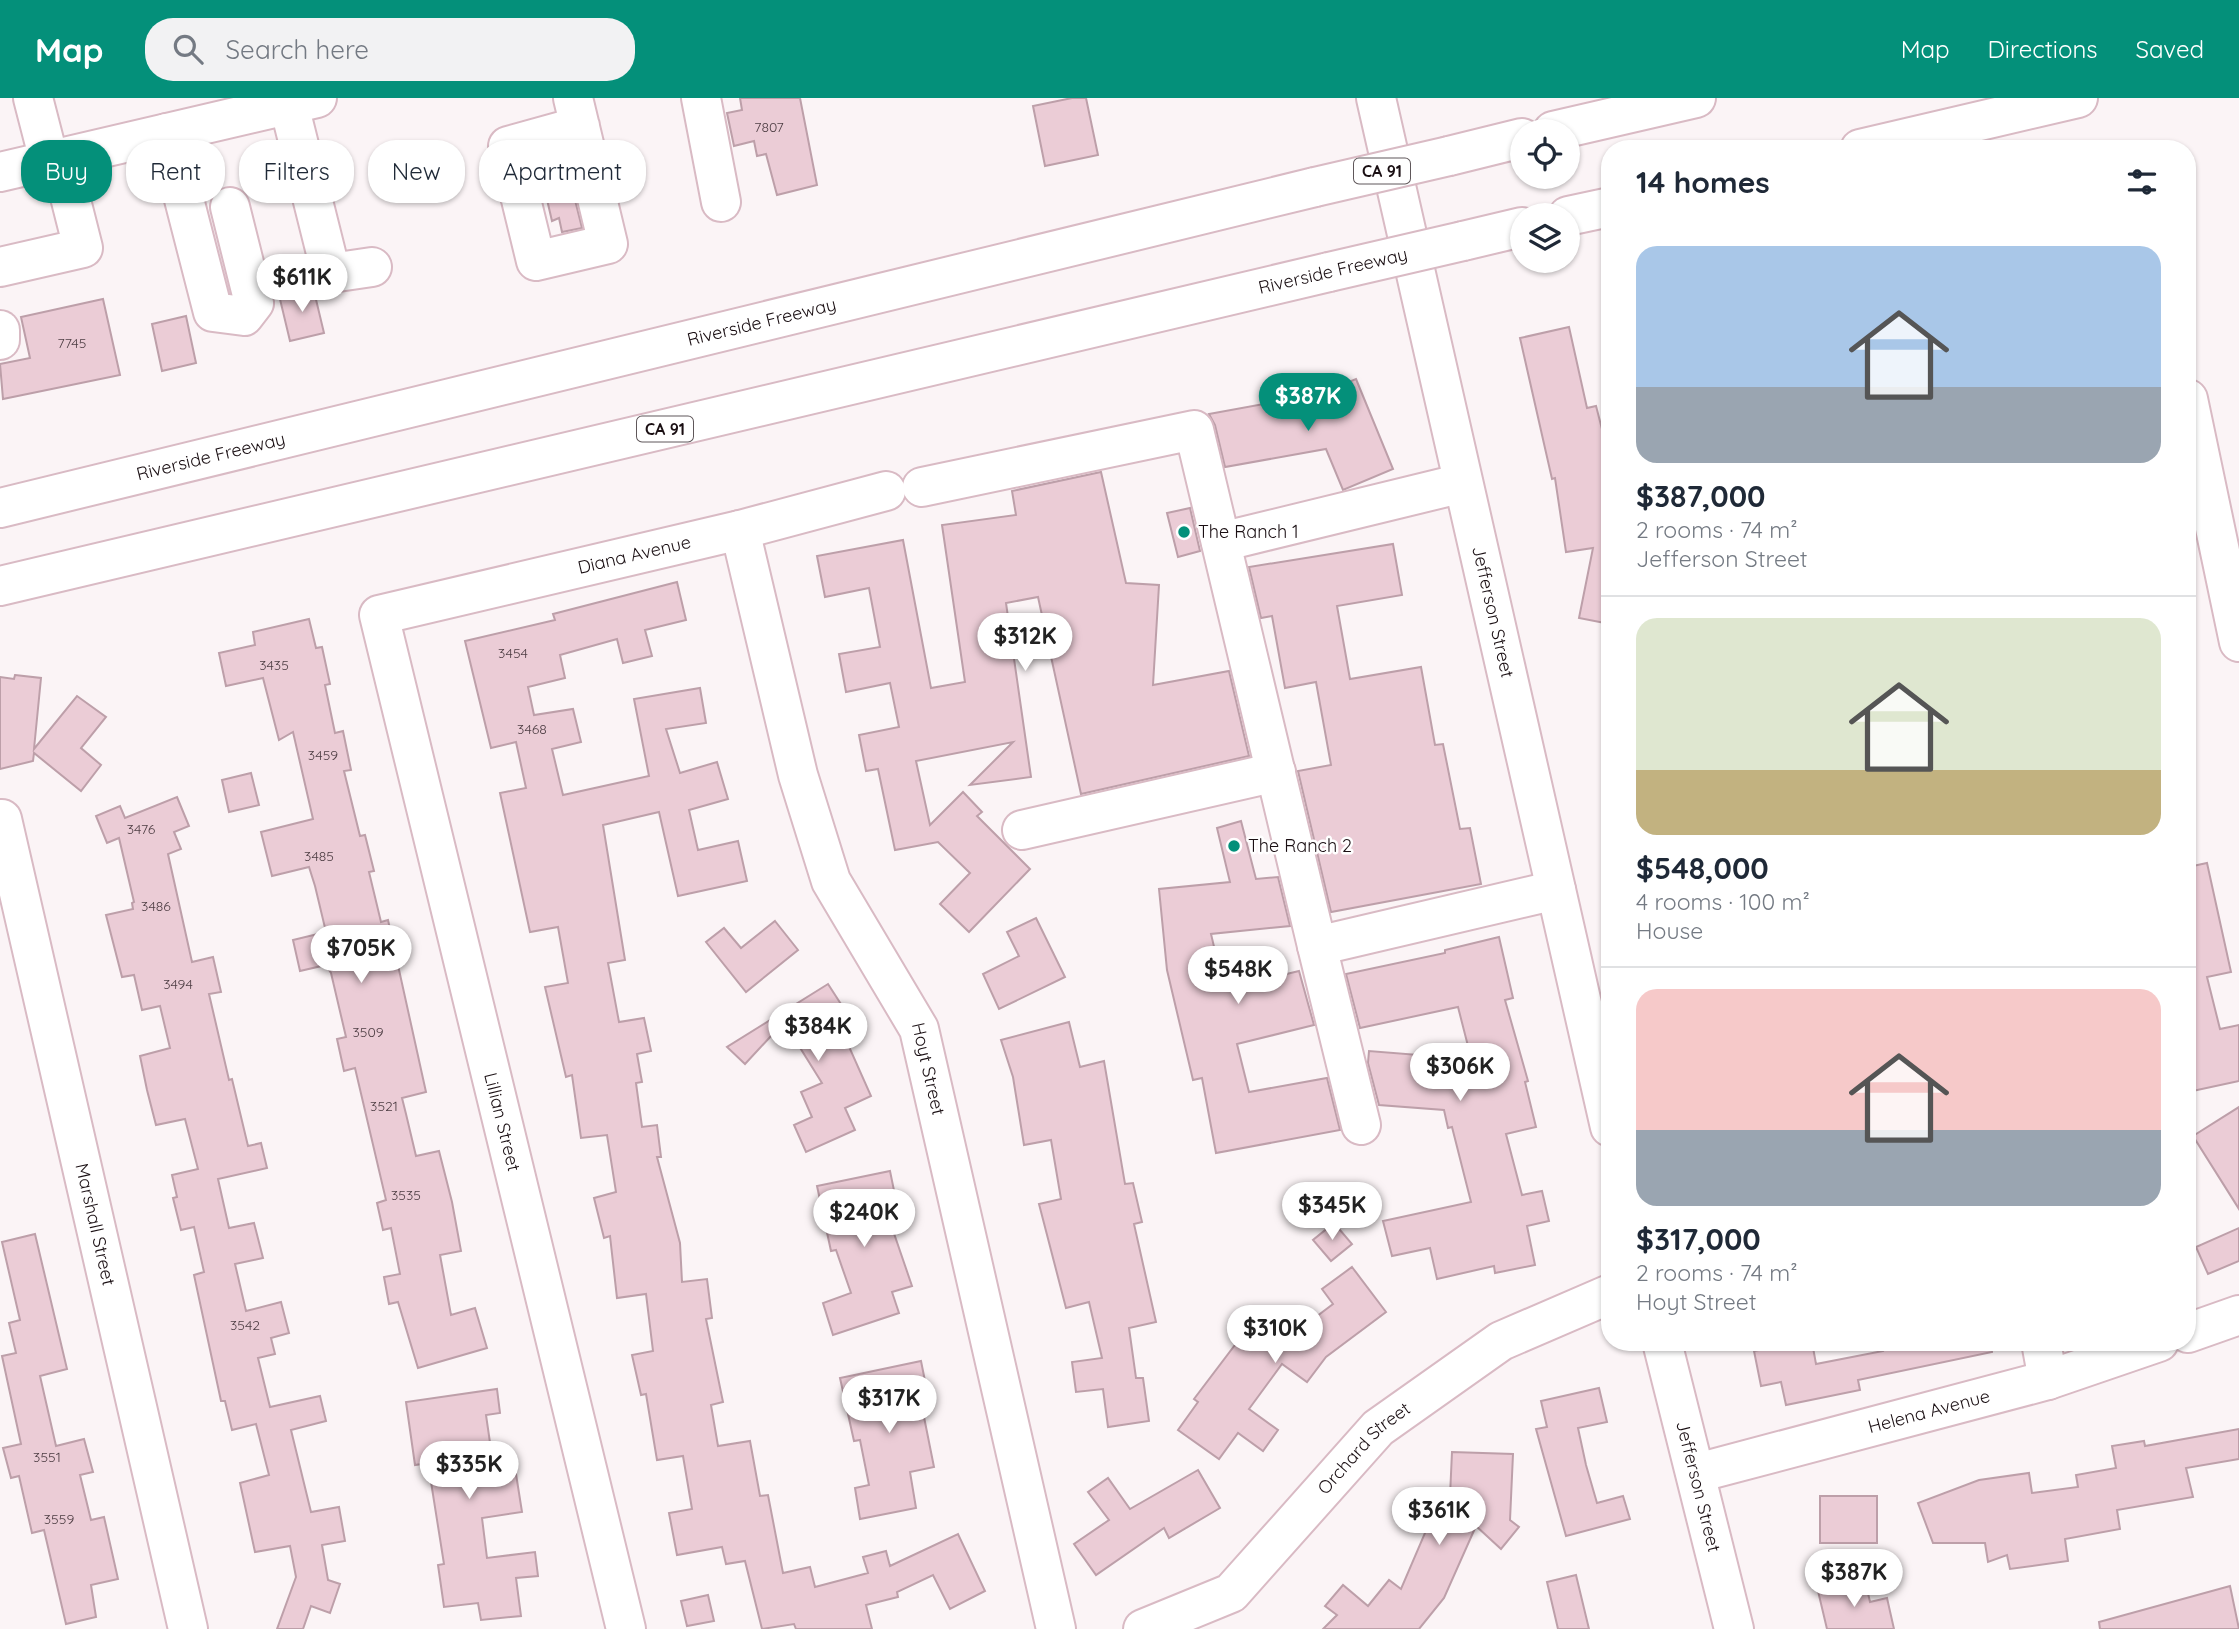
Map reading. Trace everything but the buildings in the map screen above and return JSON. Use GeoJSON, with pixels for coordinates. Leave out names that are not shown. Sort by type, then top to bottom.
{"type":"FeatureCollection","features":[{"type":"Feature","properties":{"kind":"main road"},"geometry":{"type":"LineString","coordinates":[[33,98],[47,140]]}},
{"type":"Feature","properties":{"kind":"main road"},"geometry":{"type":"LineString","coordinates":[[701,98],[721,202]]}},
{"type":"Feature","properties":{"kind":"main road","name":"Jefferson Street"},"geometry":{"type":"LineString","coordinates":[[1376,98],[1601,1088]]}},
{"type":"Feature","properties":{"kind":"main road"},"geometry":{"type":"LineString","coordinates":[[1580,125],[1696,98]]}},
{"type":"Feature","properties":{"kind":"main road"},"geometry":{"type":"LineString","coordinates":[[1898,140],[2078,98]]}},
{"type":"Feature","properties":{"kind":"main road"},"geometry":{"type":"LineString","coordinates":[[112,146],[303,101],[331,273],[372,267]]}},
{"type":"Feature","properties":{"kind":"main road"},"geometry":{"type":"LineString","coordinates":[[167,133],[213,312],[244,316],[254,303],[230,207]]}},
{"type":"Feature","properties":{"kind":"main road","name":"Riverside Freeway"},"geometry":{"type":"LineString","coordinates":[[0,508],[1510,141]]}},
{"type":"Feature","properties":{"kind":"main road"},"geometry":{"type":"LineString","coordinates":[[0,172],[21,167]]}},
{"type":"Feature","properties":{"kind":"main road"},"geometry":{"type":"LineString","coordinates":[[0,267],[83,248],[68,203]]}},
{"type":"Feature","properties":{"kind":"main road"},"geometry":{"type":"LineString","coordinates":[[1580,213],[1601,208]]}},
{"type":"Feature","properties":{"kind":"main road","name":"Riverside Freeway"},"geometry":{"type":"LineString","coordinates":[[0,586],[1510,230]]}},
{"type":"Feature","properties":{"kind":"main road"},"geometry":{"type":"LineString","coordinates":[[0,330],[0,340]]}},
{"type":"Feature","properties":{"kind":"main road","name":"Diana Avenue"},"geometry":{"type":"LineString","coordinates":[[379,615],[904,489],[1194,430],[1221,542]]}},
{"type":"Feature","properties":{"kind":"main road"},"geometry":{"type":"LineString","coordinates":[[2196,437],[2239,642]]}},
{"type":"Feature","properties":{"kind":"main road"},"geometry":{"type":"LineString","coordinates":[[1361,1125],[1221,542],[1463,483]]}},
{"type":"Feature","properties":{"kind":"main road","name":"Hoyt Street"},"geometry":{"type":"LineString","coordinates":[[740,530],[798,775],[831,881],[919,1029],[1056,1629]]}},
{"type":"Feature","properties":{"kind":"main road","name":"Lillian Street"},"geometry":{"type":"LineString","coordinates":[[379,615],[626,1629]]}},
{"type":"Feature","properties":{"kind":"main road"},"geometry":{"type":"LineString","coordinates":[[1022,830],[1276,772]]}},
{"type":"Feature","properties":{"kind":"main road","name":"Marshall Street"},"geometry":{"type":"LineString","coordinates":[[2,819],[188,1629]]}},
{"type":"Feature","properties":{"kind":"main road"},"geometry":{"type":"LineString","coordinates":[[1317,946],[1556,890]]}},
{"type":"Feature","properties":{"kind":"main road","name":"Orchard Street"},"geometry":{"type":"LineString","coordinates":[[1143,1629],[1231,1593],[1378,1428],[1502,1341],[1601,1298]]}},
{"type":"Feature","properties":{"kind":"main road"},"geometry":{"type":"LineString","coordinates":[[2196,1330],[2239,1315]]}},
{"type":"Feature","properties":{"kind":"main road","name":"Jefferson Street"},"geometry":{"type":"LineString","coordinates":[[1664,1351],[1734,1629]]}},
{"type":"Feature","properties":{"kind":"main road"},"geometry":{"type":"LineString","coordinates":[[2042,1351],[2048,1380]]}},
{"type":"Feature","properties":{"kind":"main road","name":"Helena Avenue"},"geometry":{"type":"LineString","coordinates":[[1697,1473],[2048,1380],[2133,1351]]}},
{"type":"Feature","properties":{"kind":"place","name":"The Ranch 1"},"geometry":{"type":"Point","coordinates":[1184,532]}},
{"type":"Feature","properties":{"kind":"place","name":"The Ranch 2"},"geometry":{"type":"Point","coordinates":[1234,846]}}]}
